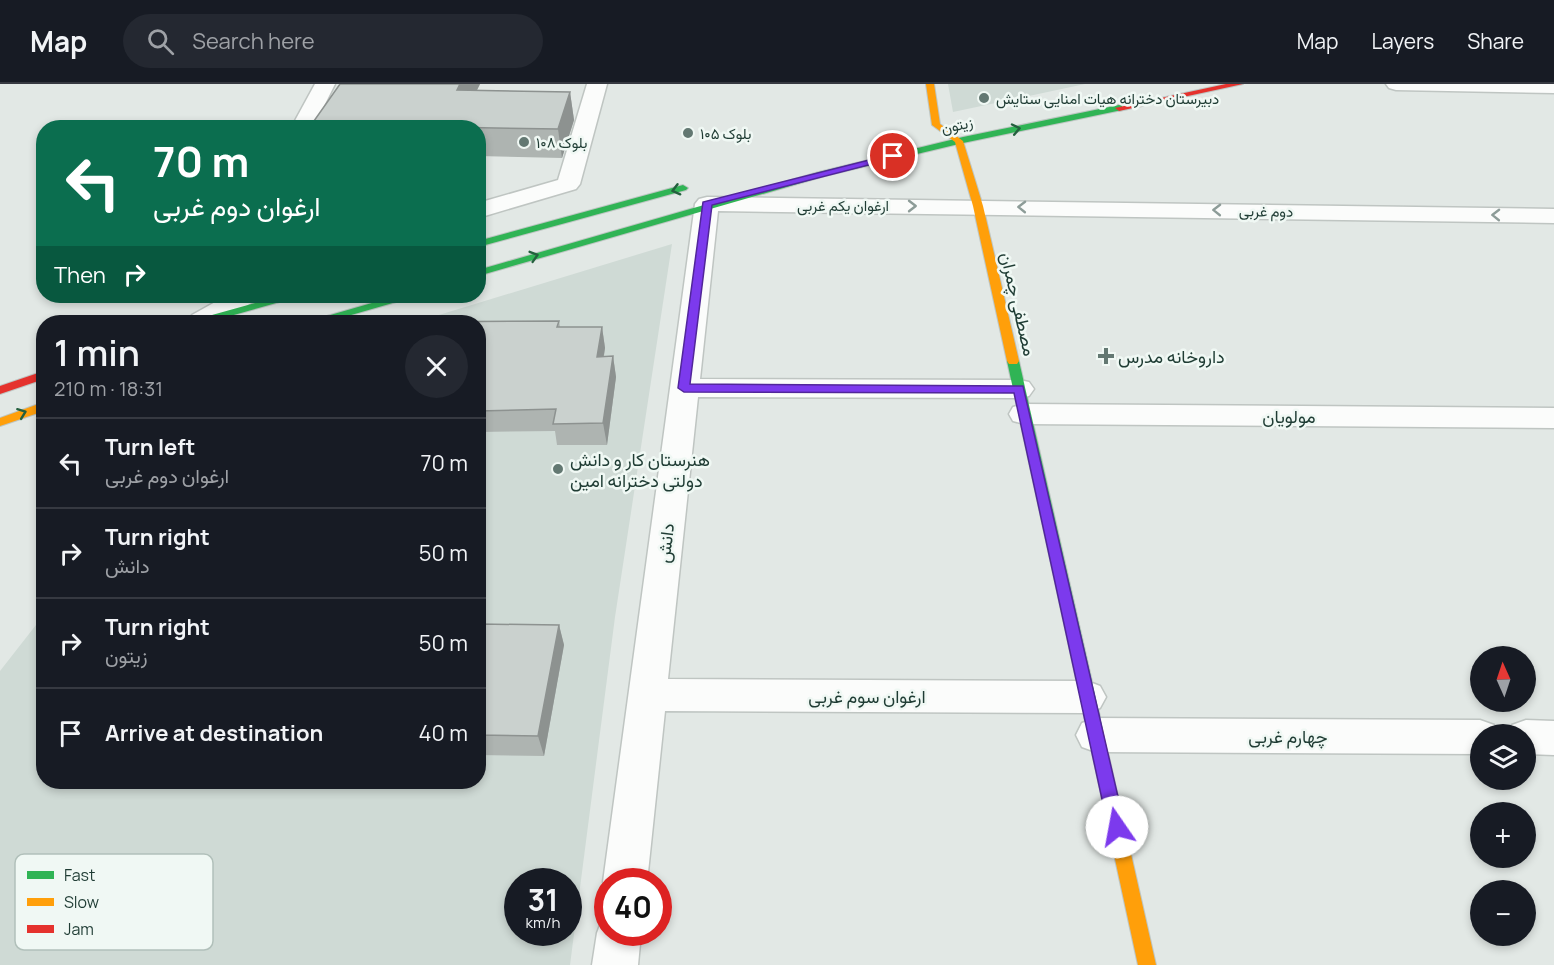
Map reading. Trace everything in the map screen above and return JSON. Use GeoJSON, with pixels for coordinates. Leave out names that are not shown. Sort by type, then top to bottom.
{"type":"FeatureCollection","features":[{"type":"Feature","properties":{"kind":"main road"},"geometry":{"type":"LineString","coordinates":[[930,84],[931,126],[959,141]]}},
{"type":"Feature","properties":{"kind":"main road","name":"زیتون"},"geometry":{"type":"LineString","coordinates":[[486,242],[701,194],[1239,84]]}},
{"type":"Feature","properties":{"kind":"main road","name":"زیتون"},"geometry":{"type":"LineString","coordinates":[[931,126],[958,120]]}},
{"type":"Feature","properties":{"kind":"main road","name":"مصطفی چمران"},"geometry":{"type":"LineString","coordinates":[[959,141],[978,206],[1147,965]]}},
{"type":"Feature","properties":{"kind":"main road","name":"زیتون"},"geometry":{"type":"LineString","coordinates":[[486,270],[701,194]]}},
{"type":"Feature","properties":{"kind":"main road"},"geometry":{"type":"LineString","coordinates":[[224,315],[266,303]]}},
{"type":"Feature","properties":{"kind":"main road"},"geometry":{"type":"LineString","coordinates":[[341,315],[381,303]]}},
{"type":"Feature","properties":{"kind":"main road"},"geometry":{"type":"LineString","coordinates":[[0,390],[36,378]]}},
{"type":"Feature","properties":{"kind":"main road"},"geometry":{"type":"LineString","coordinates":[[0,422],[36,409]]}},
{"type":"Feature","properties":{"kind":"street"},"geometry":{"type":"LineString","coordinates":[[306,120],[325,84]]}},
{"type":"Feature","properties":{"kind":"street"},"geometry":{"type":"LineString","coordinates":[[486,209],[568,184],[597,84]]}},
{"type":"Feature","properties":{"kind":"street"},"geometry":{"type":"LineString","coordinates":[[1396,84],[1554,87]]}},
{"type":"Feature","properties":{"kind":"street","name":"ارغوان یکم غربی"},"geometry":{"type":"LineString","coordinates":[[701,194],[978,206]]}},
{"type":"Feature","properties":{"kind":"street","name":"دانش"},"geometry":{"type":"LineString","coordinates":[[627,868],[684,388],[701,194]]}},
{"type":"Feature","properties":{"kind":"street","name":"دوم غربی"},"geometry":{"type":"LineString","coordinates":[[978,206],[1554,216]]}},
{"type":"Feature","properties":{"kind":"street"},"geometry":{"type":"LineString","coordinates":[[212,315],[232,303]]}},
{"type":"Feature","properties":{"kind":"street","name":"مولویان"},"geometry":{"type":"LineString","coordinates":[[684,388],[1022,402],[1554,418]]}},
{"type":"Feature","properties":{"kind":"street","name":"ارغوان سوم غربی"},"geometry":{"type":"LineString","coordinates":[[647,695],[1087,697]]}},
{"type":"Feature","properties":{"kind":"street","name":"چهارم غربی"},"geometry":{"type":"LineString","coordinates":[[1096,735],[1470,737]]}},
{"type":"Feature","properties":{"kind":"street"},"geometry":{"type":"LineString","coordinates":[[1536,737],[1554,738]]}},
{"type":"Feature","properties":{"kind":"street"},"geometry":{"type":"LineString","coordinates":[[615,965],[617,946]]}},
{"type":"Feature","properties":{"kind":"shaded area","name":"دبیرستان دخترانه هیات امنایی ستایش"},"geometry":{"type":"Polygon","coordinates":[[[948,84],[1085,84],[953,112],[948,84]]]}},
{"type":"Feature","properties":{"kind":"shaded area"},"geometry":{"type":"Polygon","coordinates":[[[672,244],[615,617],[582,872],[582,868],[504,868],[504,946],[572,946],[570,965],[0,965],[0,671],[36,625],[36,789],[486,789],[486,315],[439,315],[478,303],[486,303],[486,301],[672,244]]]}},
{"type":"Feature","properties":{"kind":"building"},"geometry":{"type":"Polygon","coordinates":[[[340,84],[460,84],[457,90],[570,92],[558,129],[486,128],[486,120],[315,120],[340,84]]]}},
{"type":"Feature","properties":{"kind":"building"},"geometry":{"type":"Polygon","coordinates":[[[486,321],[559,321],[557,327],[602,327],[597,357],[613,356],[603,423],[553,424],[556,409],[486,411],[486,321]]]}},
{"type":"Feature","properties":{"kind":"building"},"geometry":{"type":"Polygon","coordinates":[[[486,624],[559,625],[538,736],[486,735],[486,624]]]}},
{"type":"Feature","properties":{"kind":"traffic: fast"},"geometry":{"type":"LineString","coordinates":[[486,271],[822,174],[963,140],[1119,108]]}},
{"type":"Feature","properties":{"kind":"traffic: fast"},"geometry":{"type":"LineString","coordinates":[[486,242],[683,188]]}},
{"type":"Feature","properties":{"kind":"traffic: fast"},"geometry":{"type":"LineString","coordinates":[[223,315],[265,303]]}},
{"type":"Feature","properties":{"kind":"traffic: fast"},"geometry":{"type":"LineString","coordinates":[[341,315],[382,303]]}},
{"type":"Feature","properties":{"kind":"traffic: fast"},"geometry":{"type":"LineString","coordinates":[[1013,361],[1095,730]]}},
{"type":"Feature","properties":{"kind":"traffic: slow"},"geometry":{"type":"LineString","coordinates":[[930,84],[936,125],[959,141],[978,206],[1013,361]]}},
{"type":"Feature","properties":{"kind":"traffic: slow"},"geometry":{"type":"LineString","coordinates":[[0,422],[36,409]]}},
{"type":"Feature","properties":{"kind":"traffic: slow"},"geometry":{"type":"LineString","coordinates":[[1095,730],[1147,965]]}},
{"type":"Feature","properties":{"kind":"traffic: jam"},"geometry":{"type":"LineString","coordinates":[[1119,108],[1239,84]]}},
{"type":"Feature","properties":{"kind":"traffic: jam"},"geometry":{"type":"LineString","coordinates":[[0,390],[36,378]]}},
{"type":"Feature","properties":{"kind":"place","name":"دبیرستان دخترانه هیات امنایی ستایش"},"geometry":{"type":"Point","coordinates":[984,98]}},
{"type":"Feature","properties":{"kind":"place","name":"بلوک ۱۰۵"},"geometry":{"type":"Point","coordinates":[688,133]}},
{"type":"Feature","properties":{"kind":"place","name":"بلوک ۱۰۸"},"geometry":{"type":"Point","coordinates":[524,142]}},
{"type":"Feature","properties":{"kind":"place","name":"داروخانه مدرس"},"geometry":{"type":"Point","coordinates":[1106,356]}},
{"type":"Feature","properties":{"kind":"place","name":"هنرستان کار و دانش دولتی دخترانه امین"},"geometry":{"type":"Point","coordinates":[558,469]}},
{"type":"Feature","properties":{"kind":"route"},"geometry":{"type":"LineString","coordinates":[[893,156],[707,204],[684,388],[1019,389],[1117,827]]}}]}
